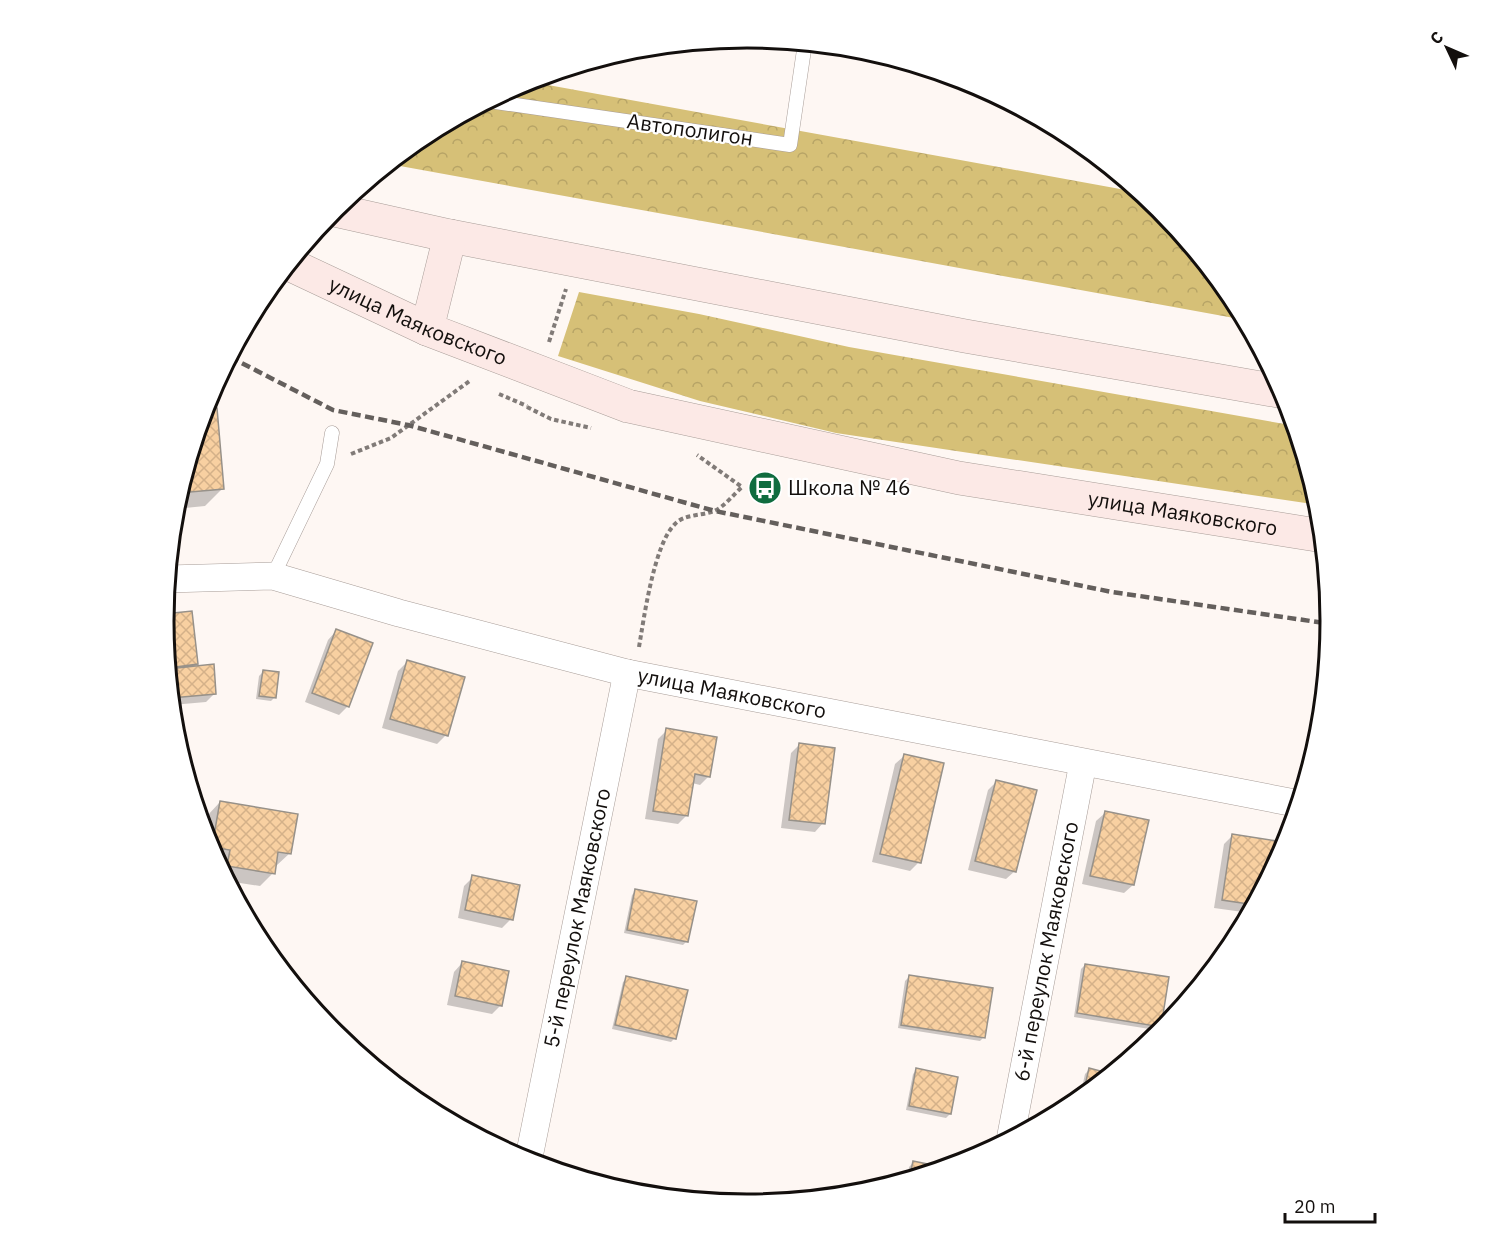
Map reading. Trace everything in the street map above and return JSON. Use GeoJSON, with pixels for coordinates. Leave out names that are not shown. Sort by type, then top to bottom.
{"type":"FeatureCollection","features":[{"type":"Feature","properties":{"kind":"main road"},"geometry":{"type":"LineString","coordinates":[[346,213],[450,236],[966,336],[1272,391]]}},
{"type":"Feature","properties":{"kind":"main road"},"geometry":{"type":"LineString","coordinates":[[427,329],[450,236]]}},
{"type":"Feature","properties":{"kind":"main road","name":"улица Маяковского"},"geometry":{"type":"LineString","coordinates":[[297,268],[427,329],[628,406],[959,478],[1314,535]]}},
{"type":"Feature","properties":{"kind":"street","name":"улица Маяковского"},"geometry":{"type":"LineString","coordinates":[[176,579],[273,576],[399,613],[631,674],[1292,802]]}},
{"type":"Feature","properties":{"kind":"street","name":"5-й переулок Маяковского"},"geometry":{"type":"LineString","coordinates":[[530,1152],[631,674]]}},
{"type":"Feature","properties":{"kind":"street","name":"6-й переулок Маяковского"},"geometry":{"type":"LineString","coordinates":[[1013,1129],[1083,763]]}},
{"type":"Feature","properties":{"kind":"lane","name":"Автополигон"},"geometry":{"type":"LineString","coordinates":[[503,103],[790,145],[804,51]]}},
{"type":"Feature","properties":{"kind":"lane"},"geometry":{"type":"LineString","coordinates":[[273,576],[327,464],[332,434]]}},
{"type":"Feature","properties":{"kind":"path"},"geometry":{"type":"LineString","coordinates":[[631,674],[648,590],[665,540],[675,523],[692,516],[715,511],[741,487]]}},
{"type":"Feature","properties":{"kind":"green space"},"geometry":{"type":"Polygon","coordinates":[[[546,85],[1126,190],[1179,243],[1233,318],[400,166],[461,125],[494,107],[546,85]]]}},
{"type":"Feature","properties":{"kind":"green space"},"geometry":{"type":"Polygon","coordinates":[[[579,292],[699,314],[849,347],[1286,424],[1308,503],[836,433],[700,401],[558,356],[579,292]]]}},
{"type":"Feature","properties":{"kind":"building"},"geometry":{"type":"Polygon","coordinates":[[[216,408],[224,489],[189,492],[204,437],[216,408]]]}},
{"type":"Feature","properties":{"kind":"building"},"geometry":{"type":"Polygon","coordinates":[[[192,611],[198,664],[176,667],[174,613],[192,611]]]}},
{"type":"Feature","properties":{"kind":"building"},"geometry":{"type":"Polygon","coordinates":[[[336,629],[373,643],[349,707],[312,693],[336,629]]]}},
{"type":"Feature","properties":{"kind":"building"},"geometry":{"type":"Polygon","coordinates":[[[407,660],[465,677],[448,736],[390,719],[407,660]]]}},
{"type":"Feature","properties":{"kind":"building"},"geometry":{"type":"Polygon","coordinates":[[[214,664],[216,694],[179,697],[176,668],[214,664]]]}},
{"type":"Feature","properties":{"kind":"building"},"geometry":{"type":"Polygon","coordinates":[[[263,670],[279,672],[276,698],[259,696],[263,670]]]}},
{"type":"Feature","properties":{"kind":"building"},"geometry":{"type":"Polygon","coordinates":[[[666,728],[717,737],[710,777],[695,774],[688,816],[653,811],[666,728]]]}},
{"type":"Feature","properties":{"kind":"building"},"geometry":{"type":"Polygon","coordinates":[[[799,743],[835,748],[825,824],[789,820],[799,743]]]}},
{"type":"Feature","properties":{"kind":"building"},"geometry":{"type":"Polygon","coordinates":[[[904,754],[944,763],[921,863],[880,854],[904,754]]]}},
{"type":"Feature","properties":{"kind":"building"},"geometry":{"type":"Polygon","coordinates":[[[996,780],[1037,790],[1016,872],[975,861],[996,780]]]}},
{"type":"Feature","properties":{"kind":"building"},"geometry":{"type":"Polygon","coordinates":[[[220,801],[298,814],[291,854],[278,852],[275,874],[229,866],[230,850],[221,849],[215,832],[220,801]]]}},
{"type":"Feature","properties":{"kind":"building"},"geometry":{"type":"Polygon","coordinates":[[[1105,811],[1149,820],[1134,885],[1090,876],[1105,811]]]}},
{"type":"Feature","properties":{"kind":"building"},"geometry":{"type":"Polygon","coordinates":[[[1232,834],[1277,841],[1246,904],[1222,900],[1232,834]]]}},
{"type":"Feature","properties":{"kind":"building"},"geometry":{"type":"Polygon","coordinates":[[[472,875],[520,885],[513,920],[465,910],[472,875]]]}},
{"type":"Feature","properties":{"kind":"building"},"geometry":{"type":"Polygon","coordinates":[[[635,889],[697,901],[688,942],[627,930],[635,889]]]}},
{"type":"Feature","properties":{"kind":"building"},"geometry":{"type":"Polygon","coordinates":[[[462,961],[509,971],[502,1006],[455,996],[462,961]]]}},
{"type":"Feature","properties":{"kind":"building"},"geometry":{"type":"Polygon","coordinates":[[[1085,964],[1169,977],[1163,1017],[1154,1026],[1077,1013],[1085,964]]]}},
{"type":"Feature","properties":{"kind":"building"},"geometry":{"type":"Polygon","coordinates":[[[909,975],[993,988],[985,1038],[901,1025],[909,975]]]}},
{"type":"Feature","properties":{"kind":"building"},"geometry":{"type":"Polygon","coordinates":[[[626,976],[688,990],[676,1039],[615,1025],[626,976]]]}},
{"type":"Feature","properties":{"kind":"building"},"geometry":{"type":"Polygon","coordinates":[[[916,1068],[958,1077],[951,1114],[909,1106],[916,1068]]]}},
{"type":"Feature","properties":{"kind":"building"},"geometry":{"type":"Polygon","coordinates":[[[1089,1068],[1103,1072],[1097,1076],[1085,1084],[1089,1068]]]}},
{"type":"Feature","properties":{"kind":"building"},"geometry":{"type":"Polygon","coordinates":[[[913,1161],[932,1165],[932,1165],[911,1171],[913,1161]]]}},
{"type":"Feature","properties":{"kind":"railway"},"geometry":{"type":"LineString","coordinates":[[237,361],[333,410],[408,425],[715,511],[1112,592],[1321,623]]}},
{"type":"Feature","properties":{"kind":"place","name":"Школа № 46"},"geometry":{"type":"Point","coordinates":[765,488]}}]}
